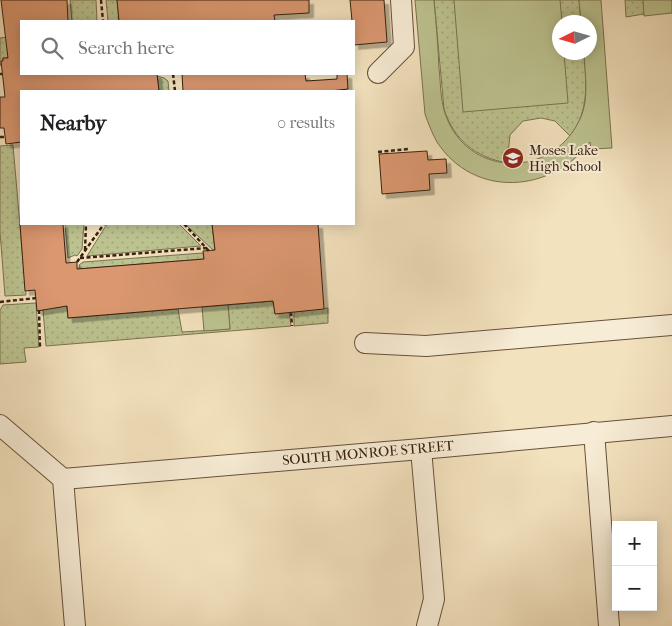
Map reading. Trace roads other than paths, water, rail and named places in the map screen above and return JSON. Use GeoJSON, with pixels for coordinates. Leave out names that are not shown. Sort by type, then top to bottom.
{"type":"FeatureCollection","features":[{"type":"Feature","properties":{"kind":"street"},"geometry":{"type":"LineString","coordinates":[[378,73],[404,47],[401,0]]}},
{"type":"Feature","properties":{"kind":"street"},"geometry":{"type":"LineString","coordinates":[[365,343],[426,346],[672,325]]}},
{"type":"Feature","properties":{"kind":"street"},"geometry":{"type":"LineString","coordinates":[[0,425],[64,479],[75,626]]}},
{"type":"Feature","properties":{"kind":"street","name":"SOUTH MONROE STREET"},"geometry":{"type":"LineString","coordinates":[[64,479],[672,426]]}},
{"type":"Feature","properties":{"kind":"street"},"geometry":{"type":"LineString","coordinates":[[594,432],[609,626]]}},
{"type":"Feature","properties":{"kind":"street"},"geometry":{"type":"LineString","coordinates":[[421,449],[434,599],[427,626]]}},
{"type":"Feature","properties":{"kind":"place","name":"Moses Lake High School"},"geometry":{"type":"Point","coordinates":[513,158]}}]}
